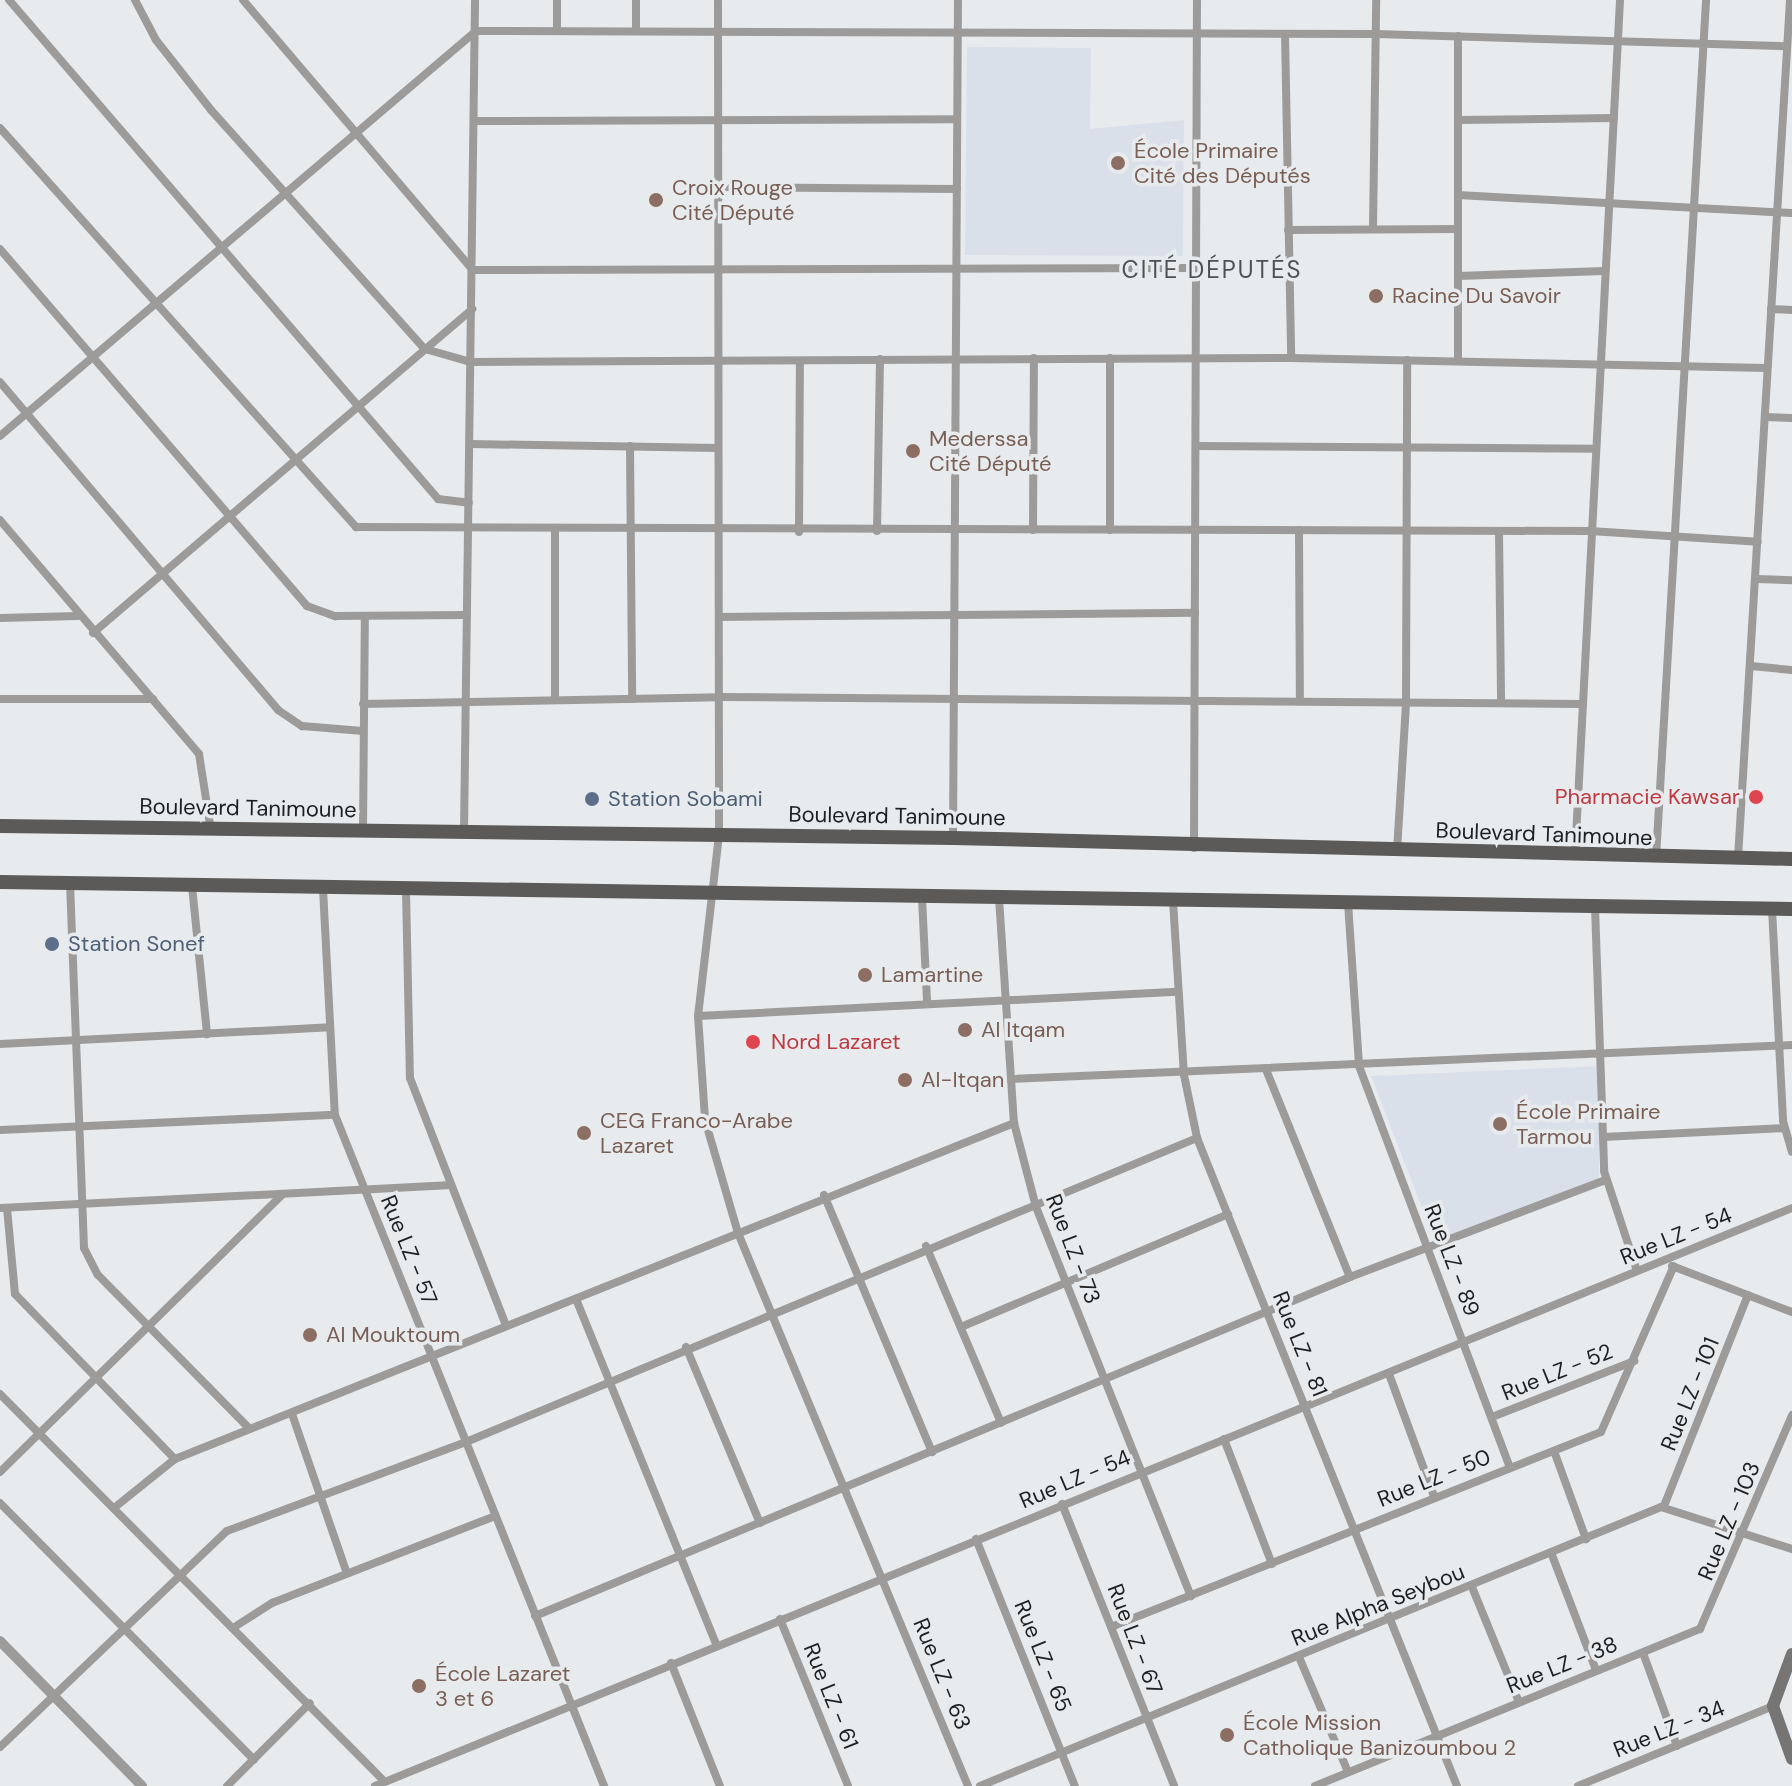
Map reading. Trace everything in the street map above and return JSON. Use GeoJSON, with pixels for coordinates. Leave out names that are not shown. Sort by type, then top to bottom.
{"type":"FeatureCollection","features":[{"type":"Feature","properties":{"kind":"main road","name":"Boulevard Tanimoune"},"geometry":{"type":"LineString","coordinates":[[0,826],[953,838],[1194,849],[1792,859]]}},
{"type":"Feature","properties":{"kind":"main road"},"geometry":{"type":"LineString","coordinates":[[0,882],[1792,909]]}},
{"type":"Feature","properties":{"kind":"main road"},"geometry":{"type":"LineString","coordinates":[[1792,1654],[1773,1706],[1792,1759]]}},
{"type":"Feature","properties":{"kind":"street"},"geometry":{"type":"LineString","coordinates":[[135,0],[156,40],[286,193],[425,349],[471,362],[1291,358],[1767,368]]}},
{"type":"Feature","properties":{"kind":"street"},"geometry":{"type":"LineString","coordinates":[[243,0],[354,135],[473,270],[1196,268]]}},
{"type":"Feature","properties":{"kind":"street"},"geometry":{"type":"LineString","coordinates":[[464,832],[475,0]]}},
{"type":"Feature","properties":{"kind":"street"},"geometry":{"type":"LineString","coordinates":[[557,0],[557,31]]}},
{"type":"Feature","properties":{"kind":"street"},"geometry":{"type":"LineString","coordinates":[[636,0],[636,30]]}},
{"type":"Feature","properties":{"kind":"street","name":"Rue LZ - 63"},"geometry":{"type":"LineString","coordinates":[[718,0],[719,835],[698,1016],[705,1120],[738,1233],[883,1575],[968,1786]]}},
{"type":"Feature","properties":{"kind":"street"},"geometry":{"type":"LineString","coordinates":[[953,838],[958,0]]}},
{"type":"Feature","properties":{"kind":"street"},"geometry":{"type":"LineString","coordinates":[[1194,849],[1197,0]]}},
{"type":"Feature","properties":{"kind":"street"},"geometry":{"type":"LineString","coordinates":[[1373,229],[1376,0]]}},
{"type":"Feature","properties":{"kind":"street"},"geometry":{"type":"LineString","coordinates":[[1575,857],[1620,0]]}},
{"type":"Feature","properties":{"kind":"street"},"geometry":{"type":"LineString","coordinates":[[1656,859],[1706,0]]}},
{"type":"Feature","properties":{"kind":"street"},"geometry":{"type":"LineString","coordinates":[[1738,858],[1777,212],[1789,63],[1786,46],[1790,0]]}},
{"type":"Feature","properties":{"kind":"street"},"geometry":{"type":"LineString","coordinates":[[4,1],[438,499],[469,503]]}},
{"type":"Feature","properties":{"kind":"street"},"geometry":{"type":"LineString","coordinates":[[0,436],[476,31],[1376,34],[1704,40],[1786,46]]}},
{"type":"Feature","properties":{"kind":"street"},"geometry":{"type":"LineString","coordinates":[[1285,34],[1291,358]]}},
{"type":"Feature","properties":{"kind":"street"},"geometry":{"type":"LineString","coordinates":[[1458,36],[1458,360]]}},
{"type":"Feature","properties":{"kind":"street"},"geometry":{"type":"LineString","coordinates":[[1458,120],[1614,118]]}},
{"type":"Feature","properties":{"kind":"street"},"geometry":{"type":"LineString","coordinates":[[475,121],[957,119]]}},
{"type":"Feature","properties":{"kind":"street"},"geometry":{"type":"LineString","coordinates":[[0,128],[293,462],[356,527],[718,532],[1195,529],[1590,531],[1674,534],[1758,542]]}},
{"type":"Feature","properties":{"kind":"street"},"geometry":{"type":"LineString","coordinates":[[718,187],[957,189]]}},
{"type":"Feature","properties":{"kind":"street"},"geometry":{"type":"LineString","coordinates":[[1458,195],[1792,213]]}},
{"type":"Feature","properties":{"kind":"street"},"geometry":{"type":"LineString","coordinates":[[1288,230],[1458,229]]}},
{"type":"Feature","properties":{"kind":"street"},"geometry":{"type":"LineString","coordinates":[[0,249],[312,609],[365,616],[467,615]]}},
{"type":"Feature","properties":{"kind":"street"},"geometry":{"type":"LineString","coordinates":[[1458,276],[1604,271]]}},
{"type":"Feature","properties":{"kind":"street"},"geometry":{"type":"LineString","coordinates":[[93,633],[472,309]]}},
{"type":"Feature","properties":{"kind":"street"},"geometry":{"type":"LineString","coordinates":[[1771,309],[1792,310]]}},
{"type":"Feature","properties":{"kind":"street"},"geometry":{"type":"LineString","coordinates":[[1033,530],[1034,358]]}},
{"type":"Feature","properties":{"kind":"street"},"geometry":{"type":"LineString","coordinates":[[1110,358],[1110,530]]}},
{"type":"Feature","properties":{"kind":"street"},"geometry":{"type":"LineString","coordinates":[[877,531],[880,359]]}},
{"type":"Feature","properties":{"kind":"street"},"geometry":{"type":"LineString","coordinates":[[1397,852],[1406,703],[1407,360]]}},
{"type":"Feature","properties":{"kind":"street"},"geometry":{"type":"LineString","coordinates":[[799,532],[800,361]]}},
{"type":"Feature","properties":{"kind":"street"},"geometry":{"type":"LineString","coordinates":[[0,382],[288,720],[363,731]]}},
{"type":"Feature","properties":{"kind":"street"},"geometry":{"type":"LineString","coordinates":[[1765,417],[1792,418]]}},
{"type":"Feature","properties":{"kind":"street"},"geometry":{"type":"LineString","coordinates":[[470,444],[718,448]]}},
{"type":"Feature","properties":{"kind":"street"},"geometry":{"type":"LineString","coordinates":[[630,446],[632,699]]}},
{"type":"Feature","properties":{"kind":"street"},"geometry":{"type":"LineString","coordinates":[[1196,446],[1595,449]]}},
{"type":"Feature","properties":{"kind":"street"},"geometry":{"type":"LineString","coordinates":[[0,520],[78,616],[153,699],[203,763],[211,831]]}},
{"type":"Feature","properties":{"kind":"street"},"geometry":{"type":"LineString","coordinates":[[1299,530],[1300,701]]}},
{"type":"Feature","properties":{"kind":"street"},"geometry":{"type":"LineString","coordinates":[[555,531],[555,698]]}},
{"type":"Feature","properties":{"kind":"street"},"geometry":{"type":"LineString","coordinates":[[1499,531],[1501,703]]}},
{"type":"Feature","properties":{"kind":"street"},"geometry":{"type":"LineString","coordinates":[[1756,579],[1792,580]]}},
{"type":"Feature","properties":{"kind":"street"},"geometry":{"type":"LineString","coordinates":[[719,617],[1195,613]]}},
{"type":"Feature","properties":{"kind":"street"},"geometry":{"type":"LineString","coordinates":[[0,618],[78,616]]}},
{"type":"Feature","properties":{"kind":"street"},"geometry":{"type":"LineString","coordinates":[[363,831],[365,616]]}},
{"type":"Feature","properties":{"kind":"street"},"geometry":{"type":"LineString","coordinates":[[1751,666],[1792,670]]}},
{"type":"Feature","properties":{"kind":"street"},"geometry":{"type":"LineString","coordinates":[[363,704],[719,697],[1581,704]]}},
{"type":"Feature","properties":{"kind":"street"},"geometry":{"type":"LineString","coordinates":[[0,699],[153,699]]}},
{"type":"Feature","properties":{"kind":"street"},"geometry":{"type":"LineString","coordinates":[[70,883],[84,1200],[91,1264],[249,1428]]}},
{"type":"Feature","properties":{"kind":"street"},"geometry":{"type":"LineString","coordinates":[[192,886],[207,1034]]}},
{"type":"Feature","properties":{"kind":"street","name":"Rue LZ - 57"},"geometry":{"type":"LineString","coordinates":[[323,889],[335,1115],[604,1786]]}},
{"type":"Feature","properties":{"kind":"street"},"geometry":{"type":"LineString","coordinates":[[406,890],[407,1064],[447,1185],[506,1326]]}},
{"type":"Feature","properties":{"kind":"street"},"geometry":{"type":"LineString","coordinates":[[922,898],[927,1001]]}},
{"type":"Feature","properties":{"kind":"street","name":"Rue LZ - 73"},"geometry":{"type":"LineString","coordinates":[[999,898],[1014,1123],[1036,1207],[1191,1596]]}},
{"type":"Feature","properties":{"kind":"street","name":"Rue LZ - 81"},"geometry":{"type":"LineString","coordinates":[[1173,901],[1176,992],[1184,1075],[1197,1138],[1457,1786]]}},
{"type":"Feature","properties":{"kind":"street","name":"Rue LZ - 89"},"geometry":{"type":"LineString","coordinates":[[1348,903],[1359,1066],[1510,1467]]}},
{"type":"Feature","properties":{"kind":"street"},"geometry":{"type":"LineString","coordinates":[[1595,907],[1605,1057],[1603,1137],[1606,1180],[1637,1271]]}},
{"type":"Feature","properties":{"kind":"street"},"geometry":{"type":"LineString","coordinates":[[1772,909],[1784,1128],[1792,1152]]}},
{"type":"Feature","properties":{"kind":"street"},"geometry":{"type":"LineString","coordinates":[[698,1016],[1004,996],[1176,992]]}},
{"type":"Feature","properties":{"kind":"street"},"geometry":{"type":"LineString","coordinates":[[0,1044],[330,1027]]}},
{"type":"Feature","properties":{"kind":"street"},"geometry":{"type":"LineString","coordinates":[[1011,1079],[1267,1072],[1792,1045]]}},
{"type":"Feature","properties":{"kind":"street"},"geometry":{"type":"LineString","coordinates":[[1267,1072],[1350,1277]]}},
{"type":"Feature","properties":{"kind":"street"},"geometry":{"type":"LineString","coordinates":[[0,1130],[335,1115]]}},
{"type":"Feature","properties":{"kind":"street"},"geometry":{"type":"LineString","coordinates":[[114,1508],[175,1459],[576,1299],[824,1195],[1014,1123]]}},
{"type":"Feature","properties":{"kind":"street"},"geometry":{"type":"LineString","coordinates":[[1603,1137],[1784,1128]]}},
{"type":"Feature","properties":{"kind":"street"},"geometry":{"type":"LineString","coordinates":[[0,1747],[121,1625],[179,1570],[227,1531],[466,1442],[857,1274],[1036,1207],[1197,1138]]}},
{"type":"Feature","properties":{"kind":"street"},"geometry":{"type":"LineString","coordinates":[[535,1616],[1107,1381],[1350,1277],[1430,1251],[1606,1180]]}},
{"type":"Feature","properties":{"kind":"street"},"geometry":{"type":"LineString","coordinates":[[175,1459],[15,1294],[4,1208],[84,1200],[447,1185]]}},
{"type":"Feature","properties":{"kind":"street"},"geometry":{"type":"LineString","coordinates":[[0,1472],[97,1381],[283,1194]]}},
{"type":"Feature","properties":{"kind":"street"},"geometry":{"type":"LineString","coordinates":[[824,1195],[932,1452]]}},
{"type":"Feature","properties":{"kind":"street","name":"Rue LZ - 54"},"geometry":{"type":"LineString","coordinates":[[378,1783],[883,1575],[1389,1374],[1792,1208]]}},
{"type":"Feature","properties":{"kind":"street"},"geometry":{"type":"LineString","coordinates":[[961,1327],[1228,1214]]}},
{"type":"Feature","properties":{"kind":"street"},"geometry":{"type":"LineString","coordinates":[[926,1246],[1001,1423]]}},
{"type":"Feature","properties":{"kind":"street"},"geometry":{"type":"LineString","coordinates":[[1660,1261],[1792,1312]]}},
{"type":"Feature","properties":{"kind":"street","name":"Rue LZ - 50"},"geometry":{"type":"LineString","coordinates":[[1111,1627],[1601,1432],[1674,1266]]}},
{"type":"Feature","properties":{"kind":"street","name":"Rue LZ - 101"},"geometry":{"type":"LineString","coordinates":[[1664,1506],[1748,1295]]}},
{"type":"Feature","properties":{"kind":"street"},"geometry":{"type":"LineString","coordinates":[[576,1299],[716,1644]]}},
{"type":"Feature","properties":{"kind":"street"},"geometry":{"type":"LineString","coordinates":[[686,1347],[760,1523]]}},
{"type":"Feature","properties":{"kind":"street","name":"Rue LZ - 52"},"geometry":{"type":"LineString","coordinates":[[1492,1417],[1634,1361]]}},
{"type":"Feature","properties":{"kind":"street"},"geometry":{"type":"LineString","coordinates":[[1389,1374],[1434,1496]]}},
{"type":"Feature","properties":{"kind":"street"},"geometry":{"type":"LineString","coordinates":[[0,1394],[236,1626],[310,1703],[378,1783]]}},
{"type":"Feature","properties":{"kind":"street"},"geometry":{"type":"LineString","coordinates":[[292,1414],[347,1574]]}},
{"type":"Feature","properties":{"kind":"street","name":"Rue LZ - 103"},"geometry":{"type":"LineString","coordinates":[[1691,1635],[1706,1621],[1792,1415]]}},
{"type":"Feature","properties":{"kind":"street"},"geometry":{"type":"LineString","coordinates":[[1224,1439],[1272,1564]]}},
{"type":"Feature","properties":{"kind":"street"},"geometry":{"type":"LineString","coordinates":[[1554,1451],[1586,1539]]}},
{"type":"Feature","properties":{"kind":"street"},"geometry":{"type":"LineString","coordinates":[[0,1503],[254,1760]]}},
{"type":"Feature","properties":{"kind":"street","name":"Rue LZ - 67"},"geometry":{"type":"LineString","coordinates":[[1062,1504],[1174,1786]]}},
{"type":"Feature","properties":{"kind":"street"},"geometry":{"type":"LineString","coordinates":[[1664,1506],[1745,1530],[1792,1549]]}},
{"type":"Feature","properties":{"kind":"street","name":"Rue Alpha Seybou"},"geometry":{"type":"LineString","coordinates":[[980,1786],[1552,1555],[1664,1506]]}},
{"type":"Feature","properties":{"kind":"street"},"geometry":{"type":"LineString","coordinates":[[236,1626],[272,1603],[495,1516]]}},
{"type":"Feature","properties":{"kind":"street","name":"Rue LZ - 65"},"geometry":{"type":"LineString","coordinates":[[976,1539],[1075,1786]]}},
{"type":"Feature","properties":{"kind":"street"},"geometry":{"type":"LineString","coordinates":[[1552,1555],[1596,1670]]}},
{"type":"Feature","properties":{"kind":"street"},"geometry":{"type":"LineString","coordinates":[[1472,1587],[1519,1702]]}},
{"type":"Feature","properties":{"kind":"street","name":"Rue LZ - 61"},"geometry":{"type":"LineString","coordinates":[[780,1619],[848,1786]]}},
{"type":"Feature","properties":{"kind":"street","name":"Rue LZ - 38"},"geometry":{"type":"LineString","coordinates":[[1315,1786],[1434,1735],[1691,1635]]}},
{"type":"Feature","properties":{"kind":"street"},"geometry":{"type":"LineString","coordinates":[[0,1641],[142,1786]]}},
{"type":"Feature","properties":{"kind":"street"},"geometry":{"type":"LineString","coordinates":[[1643,1653],[1677,1746]]}},
{"type":"Feature","properties":{"kind":"street"},"geometry":{"type":"LineString","coordinates":[[1299,1657],[1348,1772]]}},
{"type":"Feature","properties":{"kind":"street"},"geometry":{"type":"LineString","coordinates":[[671,1663],[720,1786]]}},
{"type":"Feature","properties":{"kind":"street"},"geometry":{"type":"LineString","coordinates":[[227,1786],[310,1703]]}},
{"type":"Feature","properties":{"kind":"street","name":"Rue LZ - 34"},"geometry":{"type":"LineString","coordinates":[[1578,1786],[1773,1706]]}},
{"type":"Feature","properties":{"kind":"shaded area"},"geometry":{"type":"Polygon","coordinates":[[[967,47],[1091,48],[1090,129],[1184,120],[1183,256],[965,255],[967,47]]]}},
{"type":"Feature","properties":{"kind":"shaded area"},"geometry":{"type":"Polygon","coordinates":[[[1599,1066],[1599,1179],[1436,1244],[1371,1076],[1599,1066]]]}},
{"type":"Feature","properties":{"kind":"place","name":"École Primaire Cité des Députés"},"geometry":{"type":"Point","coordinates":[1118,163]}},
{"type":"Feature","properties":{"kind":"place","name":"Croix Rouge Cité Député"},"geometry":{"type":"Point","coordinates":[656,200]}},
{"type":"Feature","properties":{"kind":"place","name":"Racine Du Savoir"},"geometry":{"type":"Point","coordinates":[1376,296]}},
{"type":"Feature","properties":{"kind":"place","name":"Mederssa Cité Député"},"geometry":{"type":"Point","coordinates":[913,451]}},
{"type":"Feature","properties":{"kind":"place","name":"Pharmacie Kawsar"},"geometry":{"type":"Point","coordinates":[1756,797]}},
{"type":"Feature","properties":{"kind":"place","name":"Station Sobami"},"geometry":{"type":"Point","coordinates":[592,799]}},
{"type":"Feature","properties":{"kind":"place","name":"Station Sonef"},"geometry":{"type":"Point","coordinates":[52,944]}},
{"type":"Feature","properties":{"kind":"place","name":"Lamartine"},"geometry":{"type":"Point","coordinates":[865,975]}},
{"type":"Feature","properties":{"kind":"place","name":"Al Itqam"},"geometry":{"type":"Point","coordinates":[965,1030]}},
{"type":"Feature","properties":{"kind":"place","name":"Nord Lazaret"},"geometry":{"type":"Point","coordinates":[753,1042]}},
{"type":"Feature","properties":{"kind":"place","name":"Al-Itqan"},"geometry":{"type":"Point","coordinates":[905,1080]}},
{"type":"Feature","properties":{"kind":"place","name":"École Primaire Tarmou"},"geometry":{"type":"Point","coordinates":[1500,1124]}},
{"type":"Feature","properties":{"kind":"place","name":"CEG Franco-Arabe Lazaret"},"geometry":{"type":"Point","coordinates":[584,1133]}},
{"type":"Feature","properties":{"kind":"place","name":"Al Mouktoum"},"geometry":{"type":"Point","coordinates":[310,1335]}},
{"type":"Feature","properties":{"kind":"place","name":"École Lazaret 3 et 6"},"geometry":{"type":"Point","coordinates":[419,1686]}},
{"type":"Feature","properties":{"kind":"place","name":"École Mission Catholique Banizoumbou 2"},"geometry":{"type":"Point","coordinates":[1227,1735]}},
{"type":"Feature","properties":{"kind":"district","name":"CITÉ DÉPUTÉS"},"geometry":{"type":"Point","coordinates":[1212,270]}}]}
